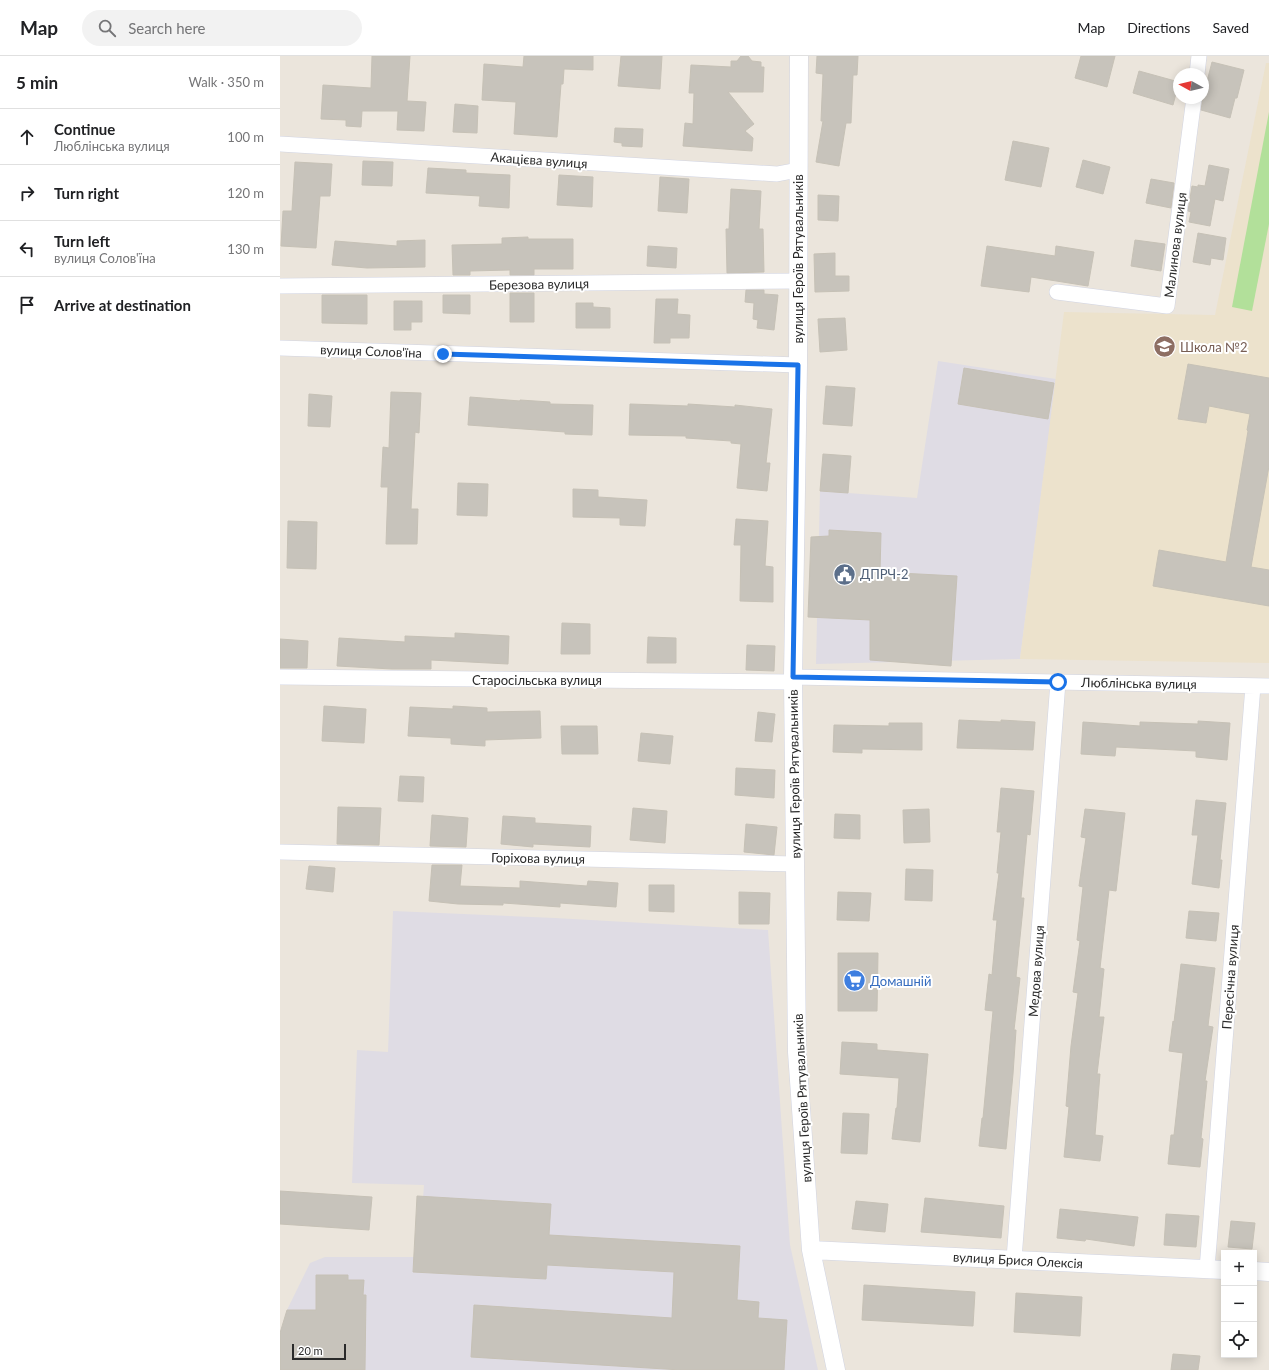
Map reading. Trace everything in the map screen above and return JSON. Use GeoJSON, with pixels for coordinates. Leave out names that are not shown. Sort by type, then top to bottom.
{"type":"FeatureCollection","features":[{"type":"Feature","properties":{"kind":"street","name":"вулиця Героїв Рятувальників"},"geometry":{"type":"LineString","coordinates":[[799,56],[798,365],[793,680],[797,1052],[811,1250],[836,1370]]}},
{"type":"Feature","properties":{"kind":"street"},"geometry":{"type":"LineString","coordinates":[[1198,68],[1199,56]]}},
{"type":"Feature","properties":{"kind":"street","name":"Малинова вулиця"},"geometry":{"type":"LineString","coordinates":[[1057,292],[1167,306],[1193,104]]}},
{"type":"Feature","properties":{"kind":"street","name":"Акацієва вулиця"},"geometry":{"type":"LineString","coordinates":[[280,144],[777,174],[798,170]]}},
{"type":"Feature","properties":{"kind":"street","name":"Березова вулиця"},"geometry":{"type":"LineString","coordinates":[[280,286],[798,281]]}},
{"type":"Feature","properties":{"kind":"street","name":"вулиця Солов'їна"},"geometry":{"type":"LineString","coordinates":[[280,348],[798,365]]}},
{"type":"Feature","properties":{"kind":"street","name":"Старосільська вулиця"},"geometry":{"type":"LineString","coordinates":[[280,677],[793,680]]}},
{"type":"Feature","properties":{"kind":"street","name":"Люблінська вулиця"},"geometry":{"type":"LineString","coordinates":[[793,680],[1058,682],[1269,686]]}},
{"type":"Feature","properties":{"kind":"street","name":"Медова вулиця"},"geometry":{"type":"LineString","coordinates":[[1014,1260],[1058,682]]}},
{"type":"Feature","properties":{"kind":"street","name":"Пересічна вулиця"},"geometry":{"type":"LineString","coordinates":[[1216,1269],[1253,686]]}},
{"type":"Feature","properties":{"kind":"street","name":"Горіхова вулиця"},"geometry":{"type":"LineString","coordinates":[[280,852],[795,864]]}},
{"type":"Feature","properties":{"kind":"street","name":"вулиця Брися Олексія"},"geometry":{"type":"LineString","coordinates":[[811,1250],[1216,1269]]}},
{"type":"Feature","properties":{"kind":"street"},"geometry":{"type":"LineString","coordinates":[[1257,1271],[1269,1272]]}},
{"type":"Feature","properties":{"kind":"shaded area","name":"Школа №2"},"geometry":{"type":"Polygon","coordinates":[[[1266,63],[1269,63],[1269,663],[1020,659],[1064,312],[1215,315],[1266,63]]]}},
{"type":"Feature","properties":{"kind":"shaded area","name":"ДПРЧ-2"},"geometry":{"type":"Polygon","coordinates":[[[938,361],[1056,379],[1020,659],[816,664],[820,491],[917,498],[938,361]]]}},
{"type":"Feature","properties":{"kind":"shaded area"},"geometry":{"type":"Polygon","coordinates":[[[393,911],[555,918],[768,930],[790,1245],[818,1370],[280,1370],[280,1333],[287,1310],[310,1263],[325,1257],[419,1257],[424,1185],[352,1183],[357,1050],[388,1052],[393,911]]]}},
{"type":"Feature","properties":{"kind":"green space"},"geometry":{"type":"Polygon","coordinates":[[[1269,112],[1269,224],[1252,311],[1232,307],[1269,112]]]}},
{"type":"Feature","properties":{"kind":"building"},"geometry":{"type":"Polygon","coordinates":[[[372,56],[410,56],[407,101],[426,102],[424,131],[397,130],[398,111],[362,111],[361,127],[346,126],[346,120],[321,119],[323,85],[371,88],[372,56]]]}},
{"type":"Feature","properties":{"kind":"building"},"geometry":{"type":"Polygon","coordinates":[[[524,56],[593,56],[593,70],[564,69],[563,84],[561,84],[557,137],[514,134],[516,102],[482,100],[484,64],[523,67],[524,56]]]}},
{"type":"Feature","properties":{"kind":"building"},"geometry":{"type":"Polygon","coordinates":[[[621,56],[662,56],[660,89],[618,86],[621,56]]]}},
{"type":"Feature","properties":{"kind":"building"},"geometry":{"type":"Polygon","coordinates":[[[741,56],[748,56],[752,61],[761,62],[761,67],[764,67],[763,92],[728,92],[754,124],[745,131],[753,138],[752,151],[683,146],[685,123],[693,124],[694,93],[689,93],[691,65],[731,67],[731,61],[737,61],[741,56]]]}},
{"type":"Feature","properties":{"kind":"building"},"geometry":{"type":"Polygon","coordinates":[[[817,56],[858,56],[857,75],[853,75],[851,123],[846,123],[839,166],[816,162],[823,121],[821,121],[823,74],[816,73],[817,56]]]}},
{"type":"Feature","properties":{"kind":"building"},"geometry":{"type":"Polygon","coordinates":[[[1081,56],[1115,56],[1107,87],[1075,78],[1081,56]]]}},
{"type":"Feature","properties":{"kind":"building"},"geometry":{"type":"Polygon","coordinates":[[[1212,62],[1244,70],[1230,118],[1201,110],[1202,104],[1209,104],[1209,74],[1212,62]]]}},
{"type":"Feature","properties":{"kind":"building"},"geometry":{"type":"Polygon","coordinates":[[[1139,71],[1173,80],[1173,105],[1133,93],[1139,71]]]}},
{"type":"Feature","properties":{"kind":"building"},"geometry":{"type":"Polygon","coordinates":[[[455,104],[478,106],[477,133],[453,132],[455,104]]]}},
{"type":"Feature","properties":{"kind":"building"},"geometry":{"type":"Polygon","coordinates":[[[615,128],[643,129],[642,147],[622,146],[622,143],[614,142],[615,128]]]}},
{"type":"Feature","properties":{"kind":"building"},"geometry":{"type":"Polygon","coordinates":[[[1013,141],[1049,148],[1041,187],[1005,180],[1013,141]]]}},
{"type":"Feature","properties":{"kind":"building"},"geometry":{"type":"Polygon","coordinates":[[[1083,160],[1110,167],[1103,194],[1076,187],[1083,160]]]}},
{"type":"Feature","properties":{"kind":"building"},"geometry":{"type":"Polygon","coordinates":[[[363,161],[393,162],[392,186],[362,185],[363,161]]]}},
{"type":"Feature","properties":{"kind":"building"},"geometry":{"type":"Polygon","coordinates":[[[295,162],[332,164],[330,196],[320,196],[316,248],[281,246],[283,211],[292,211],[295,162]]]}},
{"type":"Feature","properties":{"kind":"building"},"geometry":{"type":"Polygon","coordinates":[[[1209,165],[1229,169],[1223,201],[1215,199],[1210,226],[1189,222],[1191,212],[1188,211],[1192,186],[1205,186],[1209,165]]]}},
{"type":"Feature","properties":{"kind":"building"},"geometry":{"type":"Polygon","coordinates":[[[428,168],[466,170],[466,173],[510,175],[509,208],[479,206],[480,196],[426,193],[428,168]]]}},
{"type":"Feature","properties":{"kind":"building"},"geometry":{"type":"Polygon","coordinates":[[[559,175],[593,177],[592,207],[557,205],[559,175]]]}},
{"type":"Feature","properties":{"kind":"building"},"geometry":{"type":"Polygon","coordinates":[[[660,177],[689,179],[687,213],[658,211],[660,177]]]}},
{"type":"Feature","properties":{"kind":"building"},"geometry":{"type":"Polygon","coordinates":[[[1151,179],[1174,183],[1171,208],[1146,203],[1151,179]]]}},
{"type":"Feature","properties":{"kind":"building"},"geometry":{"type":"Polygon","coordinates":[[[731,189],[761,191],[759,229],[763,229],[764,272],[727,273],[726,229],[729,229],[731,189]]]}},
{"type":"Feature","properties":{"kind":"building"},"geometry":{"type":"Polygon","coordinates":[[[818,195],[839,196],[838,221],[818,220],[818,195]]]}},
{"type":"Feature","properties":{"kind":"building"},"geometry":{"type":"Polygon","coordinates":[[[1198,233],[1226,238],[1223,260],[1211,258],[1210,265],[1193,262],[1198,233]]]}},
{"type":"Feature","properties":{"kind":"building"},"geometry":{"type":"Polygon","coordinates":[[[528,237],[528,239],[573,239],[573,269],[534,269],[534,275],[510,275],[510,270],[470,271],[470,275],[453,275],[452,245],[502,244],[502,238],[528,237]]]}},
{"type":"Feature","properties":{"kind":"building"},"geometry":{"type":"Polygon","coordinates":[[[425,240],[425,267],[367,268],[332,265],[335,241],[397,246],[397,241],[425,240]]]}},
{"type":"Feature","properties":{"kind":"building"},"geometry":{"type":"Polygon","coordinates":[[[1135,240],[1165,244],[1161,271],[1131,266],[1135,240]]]}},
{"type":"Feature","properties":{"kind":"building"},"geometry":{"type":"Polygon","coordinates":[[[648,246],[677,248],[676,268],[647,266],[648,246]]]}},
{"type":"Feature","properties":{"kind":"building"},"geometry":{"type":"Polygon","coordinates":[[[987,246],[1055,256],[1056,246],[1094,252],[1088,286],[1031,277],[1029,292],[981,286],[987,246]]]}},
{"type":"Feature","properties":{"kind":"building"},"geometry":{"type":"Polygon","coordinates":[[[835,253],[835,276],[849,276],[849,291],[815,292],[814,254],[835,253]]]}},
{"type":"Feature","properties":{"kind":"building"},"geometry":{"type":"Polygon","coordinates":[[[746,290],[764,290],[764,294],[778,295],[774,330],[757,328],[758,320],[753,319],[754,303],[745,302],[746,290]]]}},
{"type":"Feature","properties":{"kind":"building"},"geometry":{"type":"Polygon","coordinates":[[[510,293],[534,293],[534,322],[510,322],[510,293]]]}},
{"type":"Feature","properties":{"kind":"building"},"geometry":{"type":"Polygon","coordinates":[[[322,295],[367,295],[367,324],[322,323],[322,295]]]}},
{"type":"Feature","properties":{"kind":"building"},"geometry":{"type":"Polygon","coordinates":[[[443,295],[470,295],[470,314],[443,313],[443,295]]]}},
{"type":"Feature","properties":{"kind":"building"},"geometry":{"type":"Polygon","coordinates":[[[656,299],[678,299],[677,314],[690,315],[689,338],[670,338],[670,343],[654,343],[656,299]]]}},
{"type":"Feature","properties":{"kind":"building"},"geometry":{"type":"Polygon","coordinates":[[[394,301],[422,301],[422,322],[411,322],[411,330],[394,330],[394,301]]]}},
{"type":"Feature","properties":{"kind":"building"},"geometry":{"type":"Polygon","coordinates":[[[576,303],[593,303],[593,307],[610,308],[610,328],[576,328],[576,303]]]}},
{"type":"Feature","properties":{"kind":"building"},"geometry":{"type":"Polygon","coordinates":[[[845,318],[847,350],[820,352],[818,319],[845,318]]]}},
{"type":"Feature","properties":{"kind":"building"},"geometry":{"type":"Polygon","coordinates":[[[1188,364],[1269,378],[1269,466],[1251,567],[1269,570],[1269,606],[1153,586],[1159,550],[1226,562],[1248,431],[1250,414],[1209,406],[1206,423],[1178,419],[1188,364]]]}},
{"type":"Feature","properties":{"kind":"building"},"geometry":{"type":"Polygon","coordinates":[[[964,368],[1054,383],[1048,419],[958,404],[964,368]]]}},
{"type":"Feature","properties":{"kind":"building"},"geometry":{"type":"Polygon","coordinates":[[[826,386],[855,388],[852,426],[823,424],[826,386]]]}},
{"type":"Feature","properties":{"kind":"building"},"geometry":{"type":"Polygon","coordinates":[[[391,392],[421,393],[419,433],[415,432],[411,509],[418,509],[417,544],[386,544],[388,487],[381,487],[383,447],[389,448],[391,392]]]}},
{"type":"Feature","properties":{"kind":"building"},"geometry":{"type":"Polygon","coordinates":[[[309,394],[332,396],[330,427],[308,426],[309,394]]]}},
{"type":"Feature","properties":{"kind":"building"},"geometry":{"type":"Polygon","coordinates":[[[470,397],[550,402],[550,404],[593,405],[592,435],[468,425],[470,397]]]}},
{"type":"Feature","properties":{"kind":"building"},"geometry":{"type":"Polygon","coordinates":[[[630,404],[688,406],[688,404],[735,407],[735,405],[772,409],[766,463],[770,463],[767,491],[737,488],[741,444],[731,443],[731,441],[686,438],[686,436],[629,435],[630,404]]]}},
{"type":"Feature","properties":{"kind":"building"},"geometry":{"type":"Polygon","coordinates":[[[823,454],[851,456],[848,493],[820,491],[823,454]]]}},
{"type":"Feature","properties":{"kind":"building"},"geometry":{"type":"Polygon","coordinates":[[[458,483],[488,484],[487,516],[457,515],[458,483]]]}},
{"type":"Feature","properties":{"kind":"building"},"geometry":{"type":"Polygon","coordinates":[[[573,489],[598,490],[598,497],[647,500],[645,526],[620,525],[620,518],[573,517],[573,489]]]}},
{"type":"Feature","properties":{"kind":"building"},"geometry":{"type":"Polygon","coordinates":[[[736,519],[768,521],[765,566],[773,567],[773,602],[740,601],[741,545],[734,545],[736,519]]]}},
{"type":"Feature","properties":{"kind":"building"},"geometry":{"type":"Polygon","coordinates":[[[288,521],[317,522],[316,569],[287,568],[288,521]]]}},
{"type":"Feature","properties":{"kind":"building"},"geometry":{"type":"Polygon","coordinates":[[[829,530],[881,533],[880,572],[957,576],[951,666],[870,660],[870,620],[808,617],[811,537],[829,536],[829,530]]]}},
{"type":"Feature","properties":{"kind":"building"},"geometry":{"type":"Polygon","coordinates":[[[562,623],[590,624],[590,654],[561,654],[562,623]]]}},
{"type":"Feature","properties":{"kind":"building"},"geometry":{"type":"Polygon","coordinates":[[[455,633],[509,636],[508,664],[431,660],[431,669],[392,669],[337,666],[339,638],[405,642],[405,636],[455,638],[455,633]]]}},
{"type":"Feature","properties":{"kind":"building"},"geometry":{"type":"Polygon","coordinates":[[[648,637],[676,638],[676,663],[647,663],[648,637]]]}},
{"type":"Feature","properties":{"kind":"building"},"geometry":{"type":"Polygon","coordinates":[[[280,639],[308,641],[307,668],[280,668],[280,639]]]}},
{"type":"Feature","properties":{"kind":"building"},"geometry":{"type":"Polygon","coordinates":[[[747,645],[775,646],[774,671],[746,670],[747,645]]]}},
{"type":"Feature","properties":{"kind":"building"},"geometry":{"type":"Polygon","coordinates":[[[324,706],[366,709],[364,743],[322,741],[324,706]]]}},
{"type":"Feature","properties":{"kind":"building"},"geometry":{"type":"Polygon","coordinates":[[[453,706],[487,708],[487,712],[540,711],[541,738],[485,740],[485,746],[451,744],[451,738],[408,736],[410,707],[453,709],[453,706]]]}},
{"type":"Feature","properties":{"kind":"building"},"geometry":{"type":"Polygon","coordinates":[[[758,712],[775,714],[772,742],[755,741],[758,712]]]}},
{"type":"Feature","properties":{"kind":"building"},"geometry":{"type":"Polygon","coordinates":[[[959,720],[1035,722],[1033,750],[957,748],[959,720]]]}},
{"type":"Feature","properties":{"kind":"building"},"geometry":{"type":"Polygon","coordinates":[[[1198,721],[1230,723],[1227,760],[1196,757],[1196,751],[1116,747],[1115,756],[1081,754],[1083,722],[1140,726],[1140,722],[1198,724],[1198,721]]]}},
{"type":"Feature","properties":{"kind":"building"},"geometry":{"type":"Polygon","coordinates":[[[889,723],[922,723],[922,750],[862,749],[862,753],[833,752],[834,725],[889,726],[889,723]]]}},
{"type":"Feature","properties":{"kind":"building"},"geometry":{"type":"Polygon","coordinates":[[[561,726],[597,726],[598,754],[562,754],[561,726]]]}},
{"type":"Feature","properties":{"kind":"building"},"geometry":{"type":"Polygon","coordinates":[[[641,733],[673,736],[670,764],[638,761],[641,733]]]}},
{"type":"Feature","properties":{"kind":"building"},"geometry":{"type":"Polygon","coordinates":[[[736,768],[775,770],[774,798],[735,795],[736,768]]]}},
{"type":"Feature","properties":{"kind":"building"},"geometry":{"type":"Polygon","coordinates":[[[400,776],[424,777],[423,802],[398,801],[400,776]]]}},
{"type":"Feature","properties":{"kind":"building"},"geometry":{"type":"Polygon","coordinates":[[[1001,788],[1034,791],[1030,835],[1027,834],[1021,898],[1024,898],[1016,977],[1020,978],[1014,1030],[1016,1030],[1006,1149],[979,1146],[993,1011],[985,1010],[989,974],[992,975],[997,920],[993,920],[999,873],[997,873],[1001,832],[997,832],[1001,788]]]}},
{"type":"Feature","properties":{"kind":"building"},"geometry":{"type":"Polygon","coordinates":[[[1196,800],[1226,803],[1220,860],[1222,860],[1219,888],[1192,884],[1198,835],[1192,835],[1196,800]]]}},
{"type":"Feature","properties":{"kind":"building"},"geometry":{"type":"Polygon","coordinates":[[[338,807],[381,808],[379,845],[337,844],[338,807]]]}},
{"type":"Feature","properties":{"kind":"building"},"geometry":{"type":"Polygon","coordinates":[[[633,808],[667,811],[665,843],[630,840],[633,808]]]}},
{"type":"Feature","properties":{"kind":"building"},"geometry":{"type":"Polygon","coordinates":[[[929,809],[930,842],[904,843],[903,810],[929,809]]]}},
{"type":"Feature","properties":{"kind":"building"},"geometry":{"type":"Polygon","coordinates":[[[1085,809],[1125,813],[1116,891],[1109,890],[1100,968],[1104,969],[1099,1017],[1104,1017],[1097,1074],[1100,1074],[1095,1135],[1103,1136],[1100,1161],[1064,1157],[1069,1107],[1066,1106],[1071,1046],[1078,993],[1073,992],[1080,941],[1077,940],[1083,887],[1079,886],[1086,838],[1081,837],[1085,809]]]}},
{"type":"Feature","properties":{"kind":"building"},"geometry":{"type":"Polygon","coordinates":[[[835,814],[860,815],[860,839],[834,838],[835,814]]]}},
{"type":"Feature","properties":{"kind":"building"},"geometry":{"type":"Polygon","coordinates":[[[432,815],[468,818],[466,847],[430,846],[432,815]]]}},
{"type":"Feature","properties":{"kind":"building"},"geometry":{"type":"Polygon","coordinates":[[[503,816],[535,818],[535,823],[591,826],[590,847],[533,844],[533,847],[501,844],[503,816]]]}},
{"type":"Feature","properties":{"kind":"building"},"geometry":{"type":"Polygon","coordinates":[[[746,824],[777,827],[774,855],[744,852],[746,824]]]}},
{"type":"Feature","properties":{"kind":"building"},"geometry":{"type":"Polygon","coordinates":[[[432,865],[462,865],[460,886],[520,888],[520,881],[587,886],[588,881],[618,883],[616,907],[560,903],[560,907],[503,903],[503,905],[458,904],[429,901],[432,865]]]}},
{"type":"Feature","properties":{"kind":"building"},"geometry":{"type":"Polygon","coordinates":[[[309,866],[335,868],[333,892],[306,889],[309,866]]]}},
{"type":"Feature","properties":{"kind":"building"},"geometry":{"type":"Polygon","coordinates":[[[906,869],[933,870],[932,901],[905,900],[906,869]]]}},
{"type":"Feature","properties":{"kind":"building"},"geometry":{"type":"Polygon","coordinates":[[[649,885],[674,885],[674,912],[649,911],[649,885]]]}},
{"type":"Feature","properties":{"kind":"building"},"geometry":{"type":"Polygon","coordinates":[[[739,892],[770,893],[769,924],[739,924],[739,892]]]}},
{"type":"Feature","properties":{"kind":"building"},"geometry":{"type":"Polygon","coordinates":[[[838,892],[871,893],[869,921],[837,920],[838,892]]]}},
{"type":"Feature","properties":{"kind":"building"},"geometry":{"type":"Polygon","coordinates":[[[1189,911],[1219,913],[1216,941],[1186,938],[1189,911]]]}},
{"type":"Feature","properties":{"kind":"building"},"geometry":{"type":"Polygon","coordinates":[[[838,953],[878,953],[877,1011],[838,1011],[838,953]]]}},
{"type":"Feature","properties":{"kind":"building"},"geometry":{"type":"Polygon","coordinates":[[[1181,964],[1215,968],[1208,1026],[1213,1027],[1205,1081],[1207,1081],[1201,1138],[1203,1139],[1200,1167],[1168,1164],[1171,1135],[1174,1135],[1183,1053],[1169,1051],[1181,964]]]}},
{"type":"Feature","properties":{"kind":"building"},"geometry":{"type":"Polygon","coordinates":[[[842,1042],[877,1044],[877,1050],[928,1054],[920,1142],[892,1139],[897,1108],[899,1078],[840,1074],[842,1042]]]}},
{"type":"Feature","properties":{"kind":"building"},"geometry":{"type":"Polygon","coordinates":[[[843,1113],[869,1114],[867,1154],[841,1153],[843,1113]]]}},
{"type":"Feature","properties":{"kind":"building"},"geometry":{"type":"Polygon","coordinates":[[[280,1191],[372,1197],[369,1230],[280,1224],[280,1191]]]}},
{"type":"Feature","properties":{"kind":"building"},"geometry":{"type":"Polygon","coordinates":[[[417,1196],[551,1204],[549,1235],[740,1246],[737,1300],[759,1302],[758,1318],[787,1320],[784,1370],[681,1370],[471,1357],[474,1305],[672,1318],[674,1272],[547,1265],[546,1279],[413,1272],[417,1196]]]}},
{"type":"Feature","properties":{"kind":"building"},"geometry":{"type":"Polygon","coordinates":[[[925,1198],[1004,1206],[1001,1238],[921,1232],[925,1198]]]}},
{"type":"Feature","properties":{"kind":"building"},"geometry":{"type":"Polygon","coordinates":[[[856,1201],[888,1204],[885,1232],[852,1229],[856,1201]]]}},
{"type":"Feature","properties":{"kind":"building"},"geometry":{"type":"Polygon","coordinates":[[[1060,1209],[1138,1217],[1134,1246],[1086,1239],[1085,1241],[1057,1238],[1060,1209]]]}},
{"type":"Feature","properties":{"kind":"building"},"geometry":{"type":"Polygon","coordinates":[[[1166,1214],[1199,1216],[1196,1247],[1164,1245],[1166,1214]]]}},
{"type":"Feature","properties":{"kind":"building"},"geometry":{"type":"Polygon","coordinates":[[[1231,1221],[1255,1223],[1252,1249],[1228,1247],[1231,1221]]]}},
{"type":"Feature","properties":{"kind":"building"},"geometry":{"type":"Polygon","coordinates":[[[316,1275],[348,1275],[348,1280],[364,1280],[363,1295],[366,1295],[365,1370],[280,1370],[280,1333],[287,1310],[316,1310],[316,1275]]]}},
{"type":"Feature","properties":{"kind":"building"},"geometry":{"type":"Polygon","coordinates":[[[864,1285],[975,1292],[973,1326],[862,1320],[864,1285]]]}},
{"type":"Feature","properties":{"kind":"building"},"geometry":{"type":"Polygon","coordinates":[[[1016,1293],[1082,1297],[1080,1336],[1014,1332],[1016,1293]]]}},
{"type":"Feature","properties":{"kind":"building"},"geometry":{"type":"Polygon","coordinates":[[[1173,1354],[1200,1356],[1198,1370],[1171,1370],[1173,1354]]]}},
{"type":"Feature","properties":{"kind":"place","name":"Школа №2"},"geometry":{"type":"Point","coordinates":[1164,347]}},
{"type":"Feature","properties":{"kind":"place","name":"ДПРЧ-2"},"geometry":{"type":"Point","coordinates":[845,574]}},
{"type":"Feature","properties":{"kind":"place","name":"Домашній"},"geometry":{"type":"Point","coordinates":[855,981]}},
{"type":"Feature","properties":{"kind":"route"},"geometry":{"type":"LineString","coordinates":[[443,354],[798,365],[793,677],[1058,682]]}}]}
